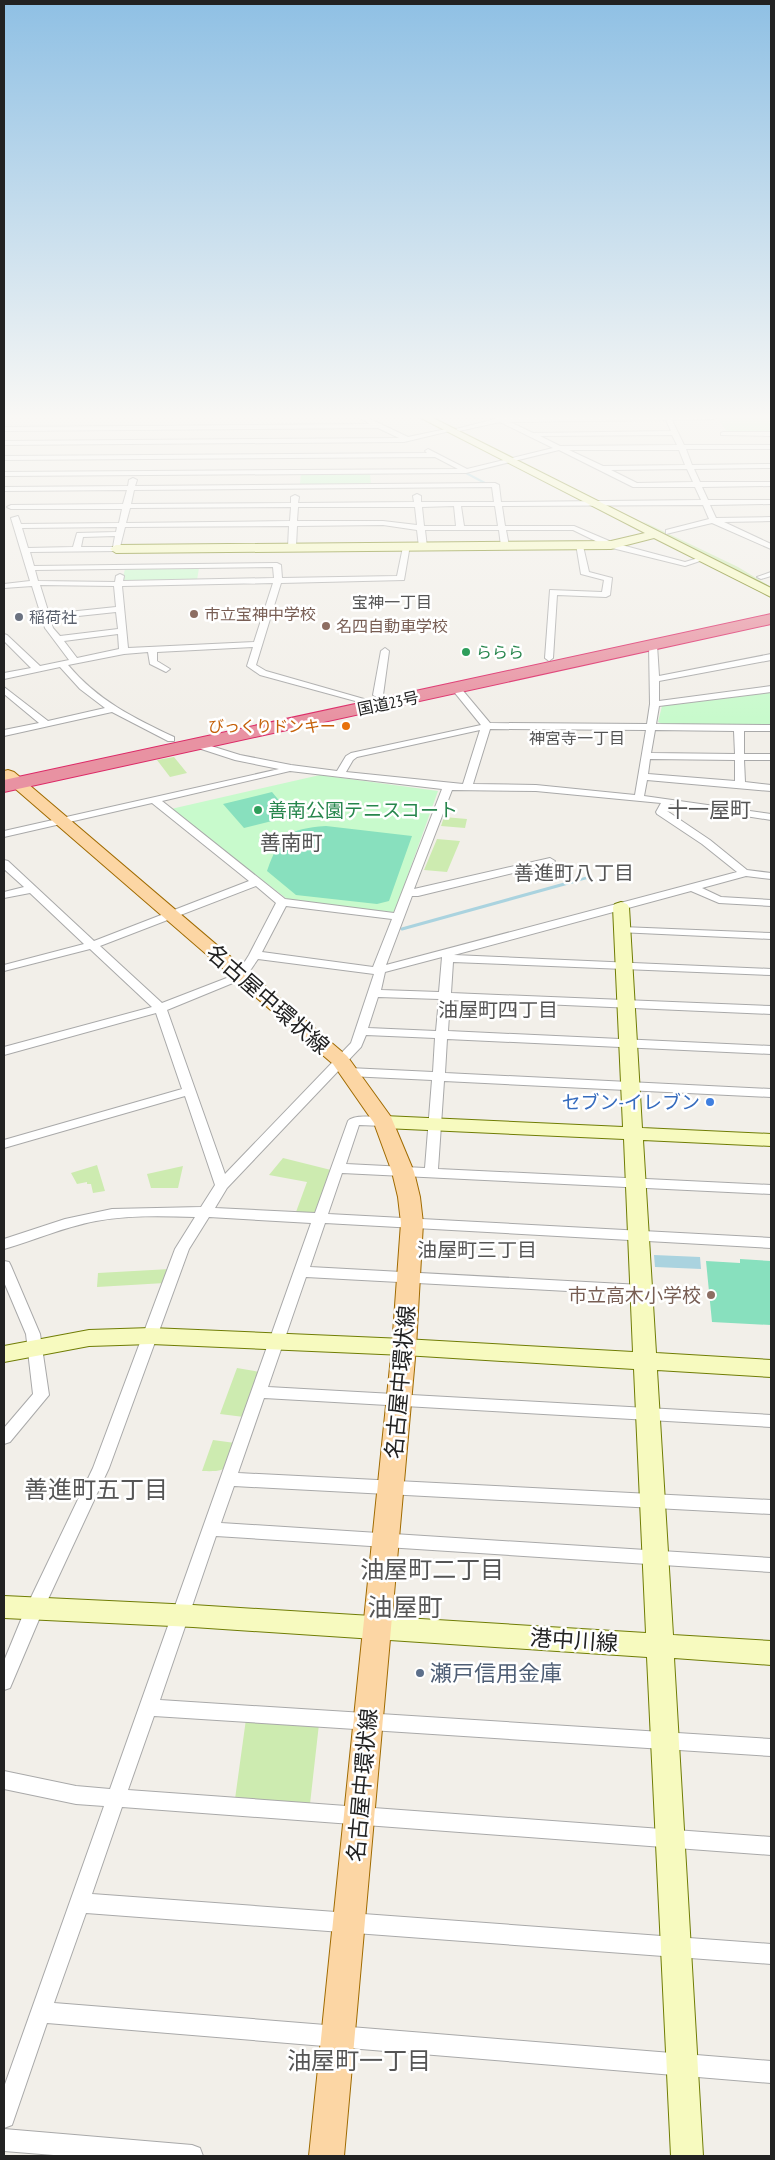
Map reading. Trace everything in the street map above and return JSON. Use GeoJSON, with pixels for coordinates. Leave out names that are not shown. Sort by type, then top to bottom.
{"type":"FeatureCollection","features":[{"type":"Feature","properties":{"kind":"highway","name":"国道23号"},"geometry":{"type":"LineString","coordinates":[[7,778],[171,739],[771,610]]}},
{"type":"Feature","properties":{"kind":"highway","name":"国道23号"},"geometry":{"type":"LineString","coordinates":[[7,778],[195,744],[771,619]]}},
{"type":"Feature","properties":{"kind":"main road","name":"名古屋中環状線"},"geometry":{"type":"LineString","coordinates":[[7,778],[62,821],[344,1066],[384,1122],[403,1172],[409,1197],[412,1223],[404,1347],[384,1541],[327,2156]]}},
{"type":"Feature","properties":{"kind":"street"},"geometry":{"type":"LineString","coordinates":[[13,518],[49,628],[75,661]]}},
{"type":"Feature","properties":{"kind":"street"},"geometry":{"type":"LineString","coordinates":[[124,518],[118,549],[118,584],[124,651]]}},
{"type":"Feature","properties":{"kind":"street"},"geometry":{"type":"LineString","coordinates":[[292,547],[293,518]]}},
{"type":"Feature","properties":{"kind":"street"},"geometry":{"type":"LineString","coordinates":[[420,518],[423,546]]}},
{"type":"Feature","properties":{"kind":"street"},"geometry":{"type":"LineString","coordinates":[[459,518],[460,528]]}},
{"type":"Feature","properties":{"kind":"street"},"geometry":{"type":"LineString","coordinates":[[500,518],[505,546]]}},
{"type":"Feature","properties":{"kind":"street"},"geometry":{"type":"LineString","coordinates":[[633,518],[664,533],[766,576],[771,583]]}},
{"type":"Feature","properties":{"kind":"street"},"geometry":{"type":"LineString","coordinates":[[25,550],[612,545],[713,520],[771,519]]}},
{"type":"Feature","properties":{"kind":"street"},"geometry":{"type":"LineString","coordinates":[[713,520],[769,544]]}},
{"type":"Feature","properties":{"kind":"street"},"geometry":{"type":"LineString","coordinates":[[17,526],[383,523],[421,528],[574,528],[612,545],[686,564],[705,558]]}},
{"type":"Feature","properties":{"kind":"street"},"geometry":{"type":"LineString","coordinates":[[664,533],[705,558],[771,593]]}},
{"type":"Feature","properties":{"kind":"street"},"geometry":{"type":"LineString","coordinates":[[76,550],[80,535],[120,534]]}},
{"type":"Feature","properties":{"kind":"street"},"geometry":{"type":"LineString","coordinates":[[548,658],[552,592],[606,595],[608,578],[585,574],[579,546]]}},
{"type":"Feature","properties":{"kind":"street"},"geometry":{"type":"LineString","coordinates":[[4,586],[35,583],[278,582],[401,578],[406,547]]}},
{"type":"Feature","properties":{"kind":"street"},"geometry":{"type":"LineString","coordinates":[[30,568],[277,565],[278,582],[251,666],[263,674],[358,699]]}},
{"type":"Feature","properties":{"kind":"street"},"geometry":{"type":"LineString","coordinates":[[199,583],[201,566]]}},
{"type":"Feature","properties":{"kind":"street"},"geometry":{"type":"LineString","coordinates":[[45,617],[120,609]]}},
{"type":"Feature","properties":{"kind":"street"},"geometry":{"type":"LineString","coordinates":[[57,640],[122,631]]}},
{"type":"Feature","properties":{"kind":"street"},"geometry":{"type":"LineString","coordinates":[[4,637],[38,669]]}},
{"type":"Feature","properties":{"kind":"street"},"geometry":{"type":"LineString","coordinates":[[4,676],[124,651],[257,644]]}},
{"type":"Feature","properties":{"kind":"street"},"geometry":{"type":"LineString","coordinates":[[639,798],[655,704],[653,644]]}},
{"type":"Feature","properties":{"kind":"street"},"geometry":{"type":"LineString","coordinates":[[152,650],[153,662],[166,670]]}},
{"type":"Feature","properties":{"kind":"street"},"geometry":{"type":"LineString","coordinates":[[378,695],[386,651]]}},
{"type":"Feature","properties":{"kind":"street"},"geometry":{"type":"LineString","coordinates":[[655,679],[771,657]]}},
{"type":"Feature","properties":{"kind":"street"},"geometry":{"type":"LineString","coordinates":[[62,664],[86,690],[133,721],[171,739]]}},
{"type":"Feature","properties":{"kind":"street"},"geometry":{"type":"LineString","coordinates":[[456,688],[486,726]]}},
{"type":"Feature","properties":{"kind":"street"},"geometry":{"type":"LineString","coordinates":[[655,704],[771,689]]}},
{"type":"Feature","properties":{"kind":"street"},"geometry":{"type":"LineString","coordinates":[[4,690],[46,724]]}},
{"type":"Feature","properties":{"kind":"street"},"geometry":{"type":"LineString","coordinates":[[4,733],[114,709]]}},
{"type":"Feature","properties":{"kind":"street"},"geometry":{"type":"LineString","coordinates":[[468,787],[486,726]]}},
{"type":"Feature","properties":{"kind":"street"},"geometry":{"type":"LineString","coordinates":[[340,774],[349,758],[354,755],[486,726],[771,728]]}},
{"type":"Feature","properties":{"kind":"street"},"geometry":{"type":"LineString","coordinates":[[739,728],[740,784]]}},
{"type":"Feature","properties":{"kind":"street"},"geometry":{"type":"LineString","coordinates":[[195,744],[238,758],[291,768],[448,787],[536,788],[639,798],[771,817]]}},
{"type":"Feature","properties":{"kind":"street"},"geometry":{"type":"LineString","coordinates":[[646,756],[771,757]]}},
{"type":"Feature","properties":{"kind":"street"},"geometry":{"type":"LineString","coordinates":[[4,834],[291,768]]}},
{"type":"Feature","properties":{"kind":"street"},"geometry":{"type":"LineString","coordinates":[[643,777],[771,788]]}},
{"type":"Feature","properties":{"kind":"street"},"geometry":{"type":"LineString","coordinates":[[4,1682],[34,1610],[101,1468],[182,1249],[222,1185],[344,1066],[361,1031],[380,974],[378,970],[448,787]]}},
{"type":"Feature","properties":{"kind":"street"},"geometry":{"type":"LineString","coordinates":[[154,800],[282,902],[399,917]]}},
{"type":"Feature","properties":{"kind":"street"},"geometry":{"type":"LineString","coordinates":[[667,801],[661,812],[706,842],[744,873]]}},
{"type":"Feature","properties":{"kind":"street"},"geometry":{"type":"LineString","coordinates":[[409,892],[418,893],[550,861]]}},
{"type":"Feature","properties":{"kind":"street"},"geometry":{"type":"LineString","coordinates":[[4,863],[160,1008],[222,1185]]}},
{"type":"Feature","properties":{"kind":"street"},"geometry":{"type":"LineString","coordinates":[[255,955],[378,970],[448,956],[620,906],[744,873],[771,876]]}},
{"type":"Feature","properties":{"kind":"street"},"geometry":{"type":"LineString","coordinates":[[4,968],[93,945],[257,882]]}},
{"type":"Feature","properties":{"kind":"street"},"geometry":{"type":"LineString","coordinates":[[692,887],[719,900],[771,903]]}},
{"type":"Feature","properties":{"kind":"street"},"geometry":{"type":"LineString","coordinates":[[4,896],[32,889]]}},
{"type":"Feature","properties":{"kind":"street"},"geometry":{"type":"LineString","coordinates":[[4,1050],[160,1008],[241,976],[255,955],[282,902]]}},
{"type":"Feature","properties":{"kind":"street"},"geometry":{"type":"LineString","coordinates":[[620,906],[687,2156]]}},
{"type":"Feature","properties":{"kind":"street"},"geometry":{"type":"LineString","coordinates":[[622,930],[771,936]]}},
{"type":"Feature","properties":{"kind":"street"},"geometry":{"type":"LineString","coordinates":[[448,956],[771,972]]}},
{"type":"Feature","properties":{"kind":"street"},"geometry":{"type":"LineString","coordinates":[[430,1173],[448,956]]}},
{"type":"Feature","properties":{"kind":"street"},"geometry":{"type":"LineString","coordinates":[[374,993],[771,1010]]}},
{"type":"Feature","properties":{"kind":"street"},"geometry":{"type":"LineString","coordinates":[[361,1031],[771,1050]]}},
{"type":"Feature","properties":{"kind":"street"},"geometry":{"type":"LineString","coordinates":[[344,1066],[438,1077],[771,1093]]}},
{"type":"Feature","properties":{"kind":"street"},"geometry":{"type":"LineString","coordinates":[[4,1144],[188,1091]]}},
{"type":"Feature","properties":{"kind":"street"},"geometry":{"type":"LineString","coordinates":[[4,2117],[354,1120],[771,1140]]}},
{"type":"Feature","properties":{"kind":"street"},"geometry":{"type":"LineString","coordinates":[[337,1168],[771,1190]]}},
{"type":"Feature","properties":{"kind":"street"},"geometry":{"type":"LineString","coordinates":[[4,1244],[62,1224],[101,1216],[152,1211],[205,1212],[771,1243]]}},
{"type":"Feature","properties":{"kind":"street"},"geometry":{"type":"LineString","coordinates":[[4,1266],[33,1334],[42,1395],[4,1438]]}},
{"type":"Feature","properties":{"kind":"street"},"geometry":{"type":"LineString","coordinates":[[300,1272],[641,1290]]}},
{"type":"Feature","properties":{"kind":"street"},"geometry":{"type":"LineString","coordinates":[[4,1354],[95,1337],[151,1336],[644,1356],[771,1358]]}},
{"type":"Feature","properties":{"kind":"street"},"geometry":{"type":"LineString","coordinates":[[644,1356],[771,1368]]}},
{"type":"Feature","properties":{"kind":"street"},"geometry":{"type":"LineString","coordinates":[[258,1392],[771,1421]]}},
{"type":"Feature","properties":{"kind":"street"},"geometry":{"type":"LineString","coordinates":[[228,1479],[771,1507]]}},
{"type":"Feature","properties":{"kind":"street"},"geometry":{"type":"LineString","coordinates":[[212,1529],[771,1566]]}},
{"type":"Feature","properties":{"kind":"street","name":"港中川線"},"geometry":{"type":"LineString","coordinates":[[4,1607],[180,1616],[771,1653]]}},
{"type":"Feature","properties":{"kind":"street"},"geometry":{"type":"LineString","coordinates":[[148,1707],[771,1748]]}},
{"type":"Feature","properties":{"kind":"street"},"geometry":{"type":"LineString","coordinates":[[4,1780],[76,1795],[359,1818],[771,1846]]}},
{"type":"Feature","properties":{"kind":"street"},"geometry":{"type":"LineString","coordinates":[[80,1903],[771,1954]]}},
{"type":"Feature","properties":{"kind":"street"},"geometry":{"type":"LineString","coordinates":[[41,2012],[771,2072]]}},
{"type":"Feature","properties":{"kind":"street"},"geometry":{"type":"LineString","coordinates":[[4,2140],[192,2156]]}},
{"type":"Feature","properties":{"kind":"green space"},"geometry":{"type":"Polygon","coordinates":[[[642,521],[738,567],[771,587],[771,590],[656,530],[642,521]]]}},
{"type":"Feature","properties":{"kind":"green space"},"geometry":{"type":"Polygon","coordinates":[[[199,568],[197,580],[122,581],[125,569],[199,568]]]}},
{"type":"Feature","properties":{"kind":"green space"},"geometry":{"type":"Polygon","coordinates":[[[771,692],[771,725],[664,725],[658,722],[662,706],[771,692]]]}},
{"type":"Feature","properties":{"kind":"green space"},"geometry":{"type":"Polygon","coordinates":[[[174,757],[187,773],[170,777],[157,760],[174,757]]]}},
{"type":"Feature","properties":{"kind":"green space"},"geometry":{"type":"Polygon","coordinates":[[[320,775],[438,791],[395,911],[390,913],[287,899],[171,809],[320,775]]]}},
{"type":"Feature","properties":{"kind":"green space","name":"善南公園テニスコート"},"geometry":{"type":"Polygon","coordinates":[[[272,792],[292,816],[244,828],[223,804],[272,792]]]}},
{"type":"Feature","properties":{"kind":"green space"},"geometry":{"type":"Polygon","coordinates":[[[444,817],[467,819],[465,828],[441,826],[444,817]]]}},
{"type":"Feature","properties":{"kind":"green space"},"geometry":{"type":"Polygon","coordinates":[[[326,826],[412,836],[389,901],[377,904],[296,895],[267,871],[276,849],[287,836],[302,829],[326,826]]]}},
{"type":"Feature","properties":{"kind":"green space"},"geometry":{"type":"Polygon","coordinates":[[[437,839],[460,841],[447,872],[424,870],[437,839]]]}},
{"type":"Feature","properties":{"kind":"green space"},"geometry":{"type":"Polygon","coordinates":[[[283,1158],[331,1170],[317,1211],[313,1213],[296,1212],[307,1182],[269,1175],[283,1158]]]}},
{"type":"Feature","properties":{"kind":"green space"},"geometry":{"type":"Polygon","coordinates":[[[97,1165],[105,1191],[93,1193],[91,1184],[87,1184],[87,1182],[77,1184],[71,1173],[97,1165]]]}},
{"type":"Feature","properties":{"kind":"green space"},"geometry":{"type":"Polygon","coordinates":[[[183,1166],[178,1188],[151,1188],[147,1174],[183,1166]]]}},
{"type":"Feature","properties":{"kind":"green space"},"geometry":{"type":"Polygon","coordinates":[[[740,1259],[771,1261],[771,1325],[712,1322],[706,1261],[740,1263],[740,1259]]]}},
{"type":"Feature","properties":{"kind":"green space"},"geometry":{"type":"Polygon","coordinates":[[[170,1269],[165,1283],[97,1287],[98,1273],[170,1269]]]}},
{"type":"Feature","properties":{"kind":"green space"},"geometry":{"type":"Polygon","coordinates":[[[237,1368],[260,1372],[244,1417],[220,1414],[237,1368]]]}},
{"type":"Feature","properties":{"kind":"green space"},"geometry":{"type":"Polygon","coordinates":[[[213,1440],[235,1443],[226,1467],[218,1471],[202,1471],[213,1440]]]}},
{"type":"Feature","properties":{"kind":"green space"},"geometry":{"type":"Polygon","coordinates":[[[246,1719],[319,1724],[310,1804],[235,1799],[246,1719]]]}},
{"type":"Feature","properties":{"kind":"water"},"geometry":{"type":"Polygon","coordinates":[[[654,1255],[700,1257],[701,1269],[655,1267],[654,1255]]]}},
{"type":"Feature","properties":{"kind":"waterway"},"geometry":{"type":"LineString","coordinates":[[575,881],[586,878]]}},
{"type":"Feature","properties":{"kind":"waterway"},"geometry":{"type":"LineString","coordinates":[[402,929],[579,880]]}},
{"type":"Feature","properties":{"kind":"place","name":"市立宝神中学校"},"geometry":{"type":"Point","coordinates":[194,614]}},
{"type":"Feature","properties":{"kind":"place","name":"稲荷社"},"geometry":{"type":"Point","coordinates":[19,617]}},
{"type":"Feature","properties":{"kind":"place","name":"名四自動車学校"},"geometry":{"type":"Point","coordinates":[326,626]}},
{"type":"Feature","properties":{"kind":"place","name":"ららら"},"geometry":{"type":"Point","coordinates":[466,652]}},
{"type":"Feature","properties":{"kind":"place","name":"びっくりドンキー"},"geometry":{"type":"Point","coordinates":[346,726]}},
{"type":"Feature","properties":{"kind":"place","name":"善南公園テニスコート"},"geometry":{"type":"Point","coordinates":[258,810]}},
{"type":"Feature","properties":{"kind":"place","name":"セブン-イレブン"},"geometry":{"type":"Point","coordinates":[710,1102]}},
{"type":"Feature","properties":{"kind":"place","name":"市立高木小学校"},"geometry":{"type":"Point","coordinates":[711,1295]}},
{"type":"Feature","properties":{"kind":"place","name":"瀬戸信用金庫"},"geometry":{"type":"Point","coordinates":[420,1673]}},
{"type":"Feature","properties":{"kind":"district","name":"宝神一丁目"},"geometry":{"type":"Point","coordinates":[392,602]}},
{"type":"Feature","properties":{"kind":"district","name":"神宮寺一丁目"},"geometry":{"type":"Point","coordinates":[577,738]}},
{"type":"Feature","properties":{"kind":"district","name":"十一屋町"},"geometry":{"type":"Point","coordinates":[709,809]}},
{"type":"Feature","properties":{"kind":"district","name":"善南町"},"geometry":{"type":"Point","coordinates":[291,842]}},
{"type":"Feature","properties":{"kind":"district","name":"善進町八丁目"},"geometry":{"type":"Point","coordinates":[574,873]}},
{"type":"Feature","properties":{"kind":"district","name":"油屋町四丁目"},"geometry":{"type":"Point","coordinates":[498,1010]}},
{"type":"Feature","properties":{"kind":"district","name":"油屋町三丁目"},"geometry":{"type":"Point","coordinates":[477,1250]}},
{"type":"Feature","properties":{"kind":"district","name":"善進町五丁目"},"geometry":{"type":"Point","coordinates":[96,1489]}},
{"type":"Feature","properties":{"kind":"district","name":"油屋町二丁目"},"geometry":{"type":"Point","coordinates":[432,1569]}},
{"type":"Feature","properties":{"kind":"district","name":"油屋町"},"geometry":{"type":"Point","coordinates":[405,1607]}},
{"type":"Feature","properties":{"kind":"district","name":"油屋町一丁目"},"geometry":{"type":"Point","coordinates":[359,2060]}}]}
